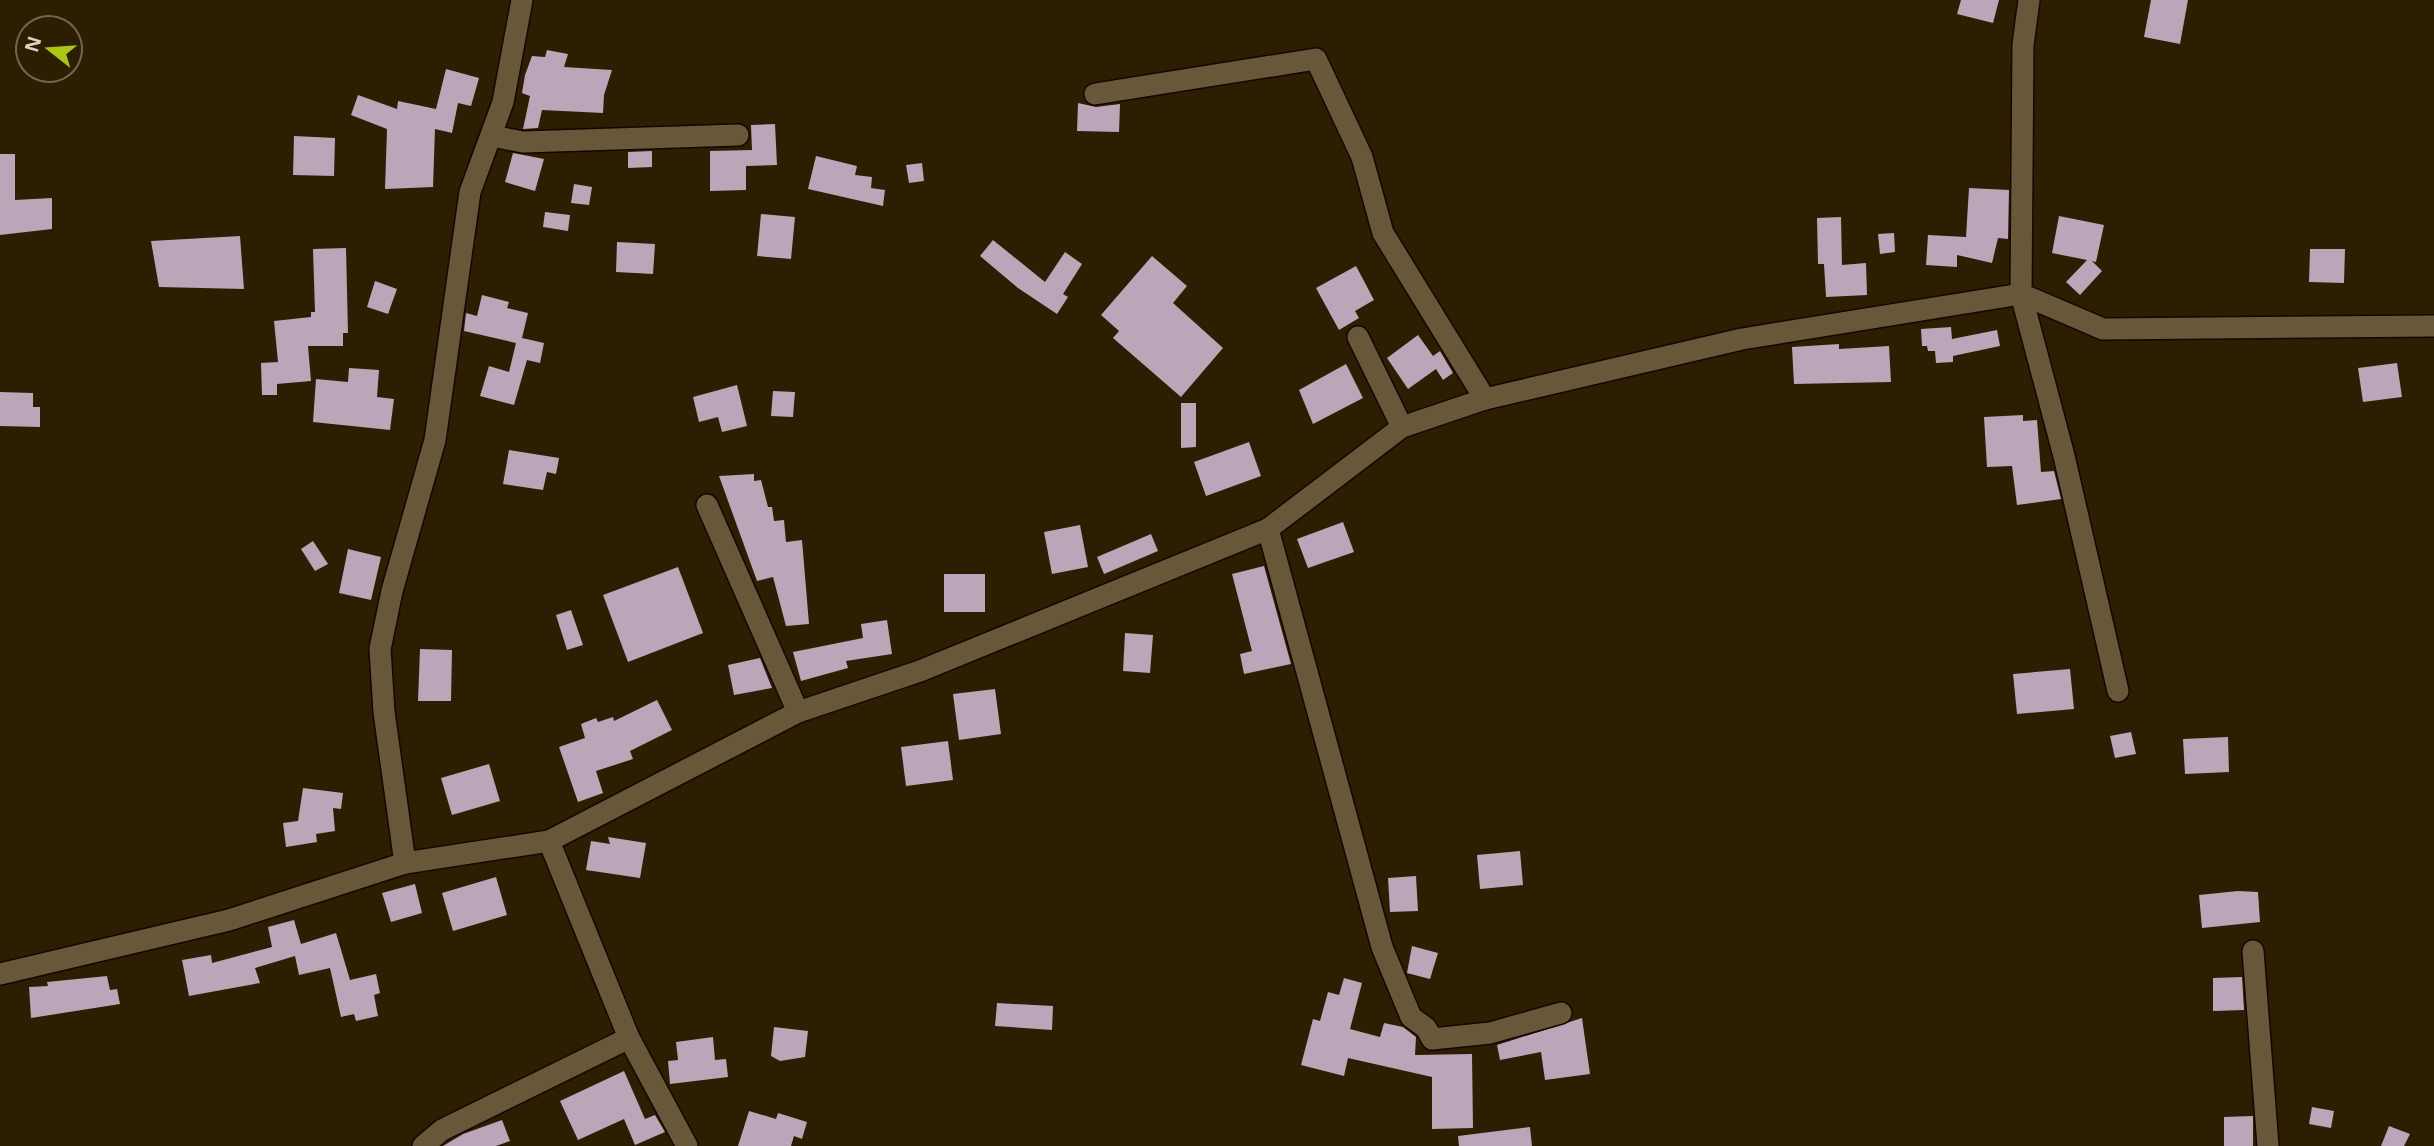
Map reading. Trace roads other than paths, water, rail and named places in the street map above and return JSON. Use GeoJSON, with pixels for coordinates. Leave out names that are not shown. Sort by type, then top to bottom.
{"type":"FeatureCollection","features":[{"type":"Feature","properties":{"kind":"street"},"geometry":{"type":"LineString","coordinates":[[405,863],[384,712],[380,649],[391,591],[435,440],[470,192],[503,102],[522,0]]}},
{"type":"Feature","properties":{"kind":"street"},"geometry":{"type":"LineString","coordinates":[[2029,0],[2023,45],[2021,294],[2064,456],[2118,691]]}},
{"type":"Feature","properties":{"kind":"street"},"geometry":{"type":"LineString","coordinates":[[1096,94],[1316,59],[1362,157],[1383,233],[1485,398]]}},
{"type":"Feature","properties":{"kind":"street"},"geometry":{"type":"LineString","coordinates":[[492,136],[523,142],[738,135]]}},
{"type":"Feature","properties":{"kind":"street"},"geometry":{"type":"LineString","coordinates":[[0,974],[229,920],[405,863],[549,841],[798,712],[920,671],[1268,529],[1402,427],[1485,398],[1742,339],[2021,294],[2103,330],[2434,326]]}},
{"type":"Feature","properties":{"kind":"street"},"geometry":{"type":"LineString","coordinates":[[1358,337],[1402,427]]}},
{"type":"Feature","properties":{"kind":"street"},"geometry":{"type":"LineString","coordinates":[[707,505],[798,712]]}},
{"type":"Feature","properties":{"kind":"street"},"geometry":{"type":"LineString","coordinates":[[1268,529],[1382,947],[1411,1017],[1426,1028],[1432,1039],[1490,1033],[1561,1013]]}},
{"type":"Feature","properties":{"kind":"street"},"geometry":{"type":"LineString","coordinates":[[549,841],[629,1038],[687,1146]]}},
{"type":"Feature","properties":{"kind":"street"},"geometry":{"type":"LineString","coordinates":[[2253,951],[2268,1146]]}},
{"type":"Feature","properties":{"kind":"street"},"geometry":{"type":"LineString","coordinates":[[424,1146],[442,1130],[629,1038]]}}]}
